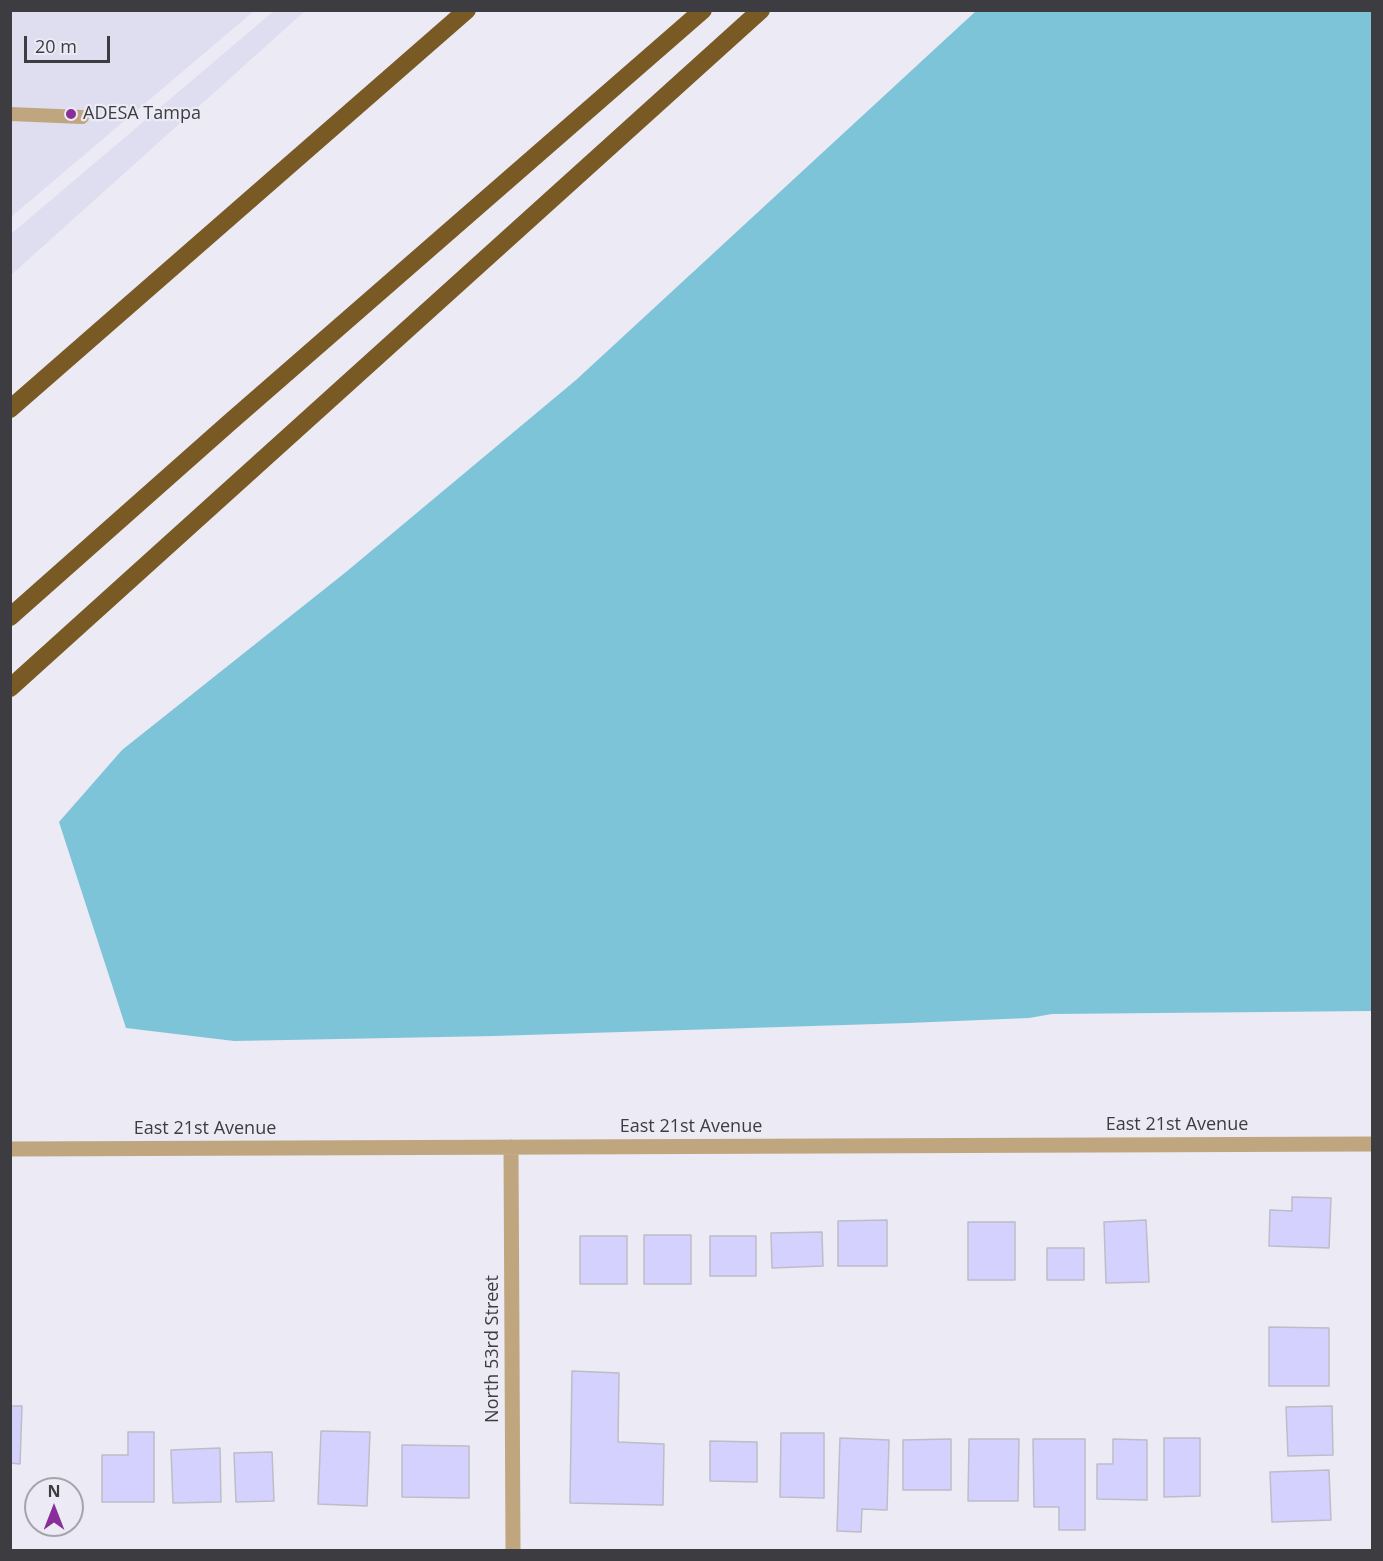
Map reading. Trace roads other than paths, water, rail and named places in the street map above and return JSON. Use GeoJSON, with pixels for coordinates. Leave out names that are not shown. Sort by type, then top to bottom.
{"type":"FeatureCollection","features":[{"type":"Feature","properties":{"kind":"highway"},"geometry":{"type":"LineString","coordinates":[[10,409],[139,300],[467,10]]}},
{"type":"Feature","properties":{"kind":"highway"},"geometry":{"type":"LineString","coordinates":[[10,617],[228,423],[703,10]]}},
{"type":"Feature","properties":{"kind":"highway"},"geometry":{"type":"LineString","coordinates":[[10,688],[761,10]]}},
{"type":"Feature","properties":{"kind":"highway"},"geometry":{"type":"LineString","coordinates":[[10,393],[139,300]]}},
{"type":"Feature","properties":{"kind":"street","name":"East 21st Avenue"},"geometry":{"type":"LineString","coordinates":[[10,1149],[1372,1144]]}},
{"type":"Feature","properties":{"kind":"street","name":"North 53rd Street"},"geometry":{"type":"LineString","coordinates":[[511,1147],[513,1551]]}},
{"type":"Feature","properties":{"kind":"lane"},"geometry":{"type":"LineString","coordinates":[[10,114],[82,117]]}},
{"type":"Feature","properties":{"kind":"water"},"geometry":{"type":"Polygon","coordinates":[[[976,11],[1372,11],[1372,1011],[1052,1014],[1029,1018],[908,1023],[494,1036],[234,1041],[126,1028],[59,822],[122,750],[346,572],[576,380],[976,11]]]}},
{"type":"Feature","properties":{"kind":"place","name":"ADESA Tampa"},"geometry":{"type":"Point","coordinates":[71,114]}}]}
